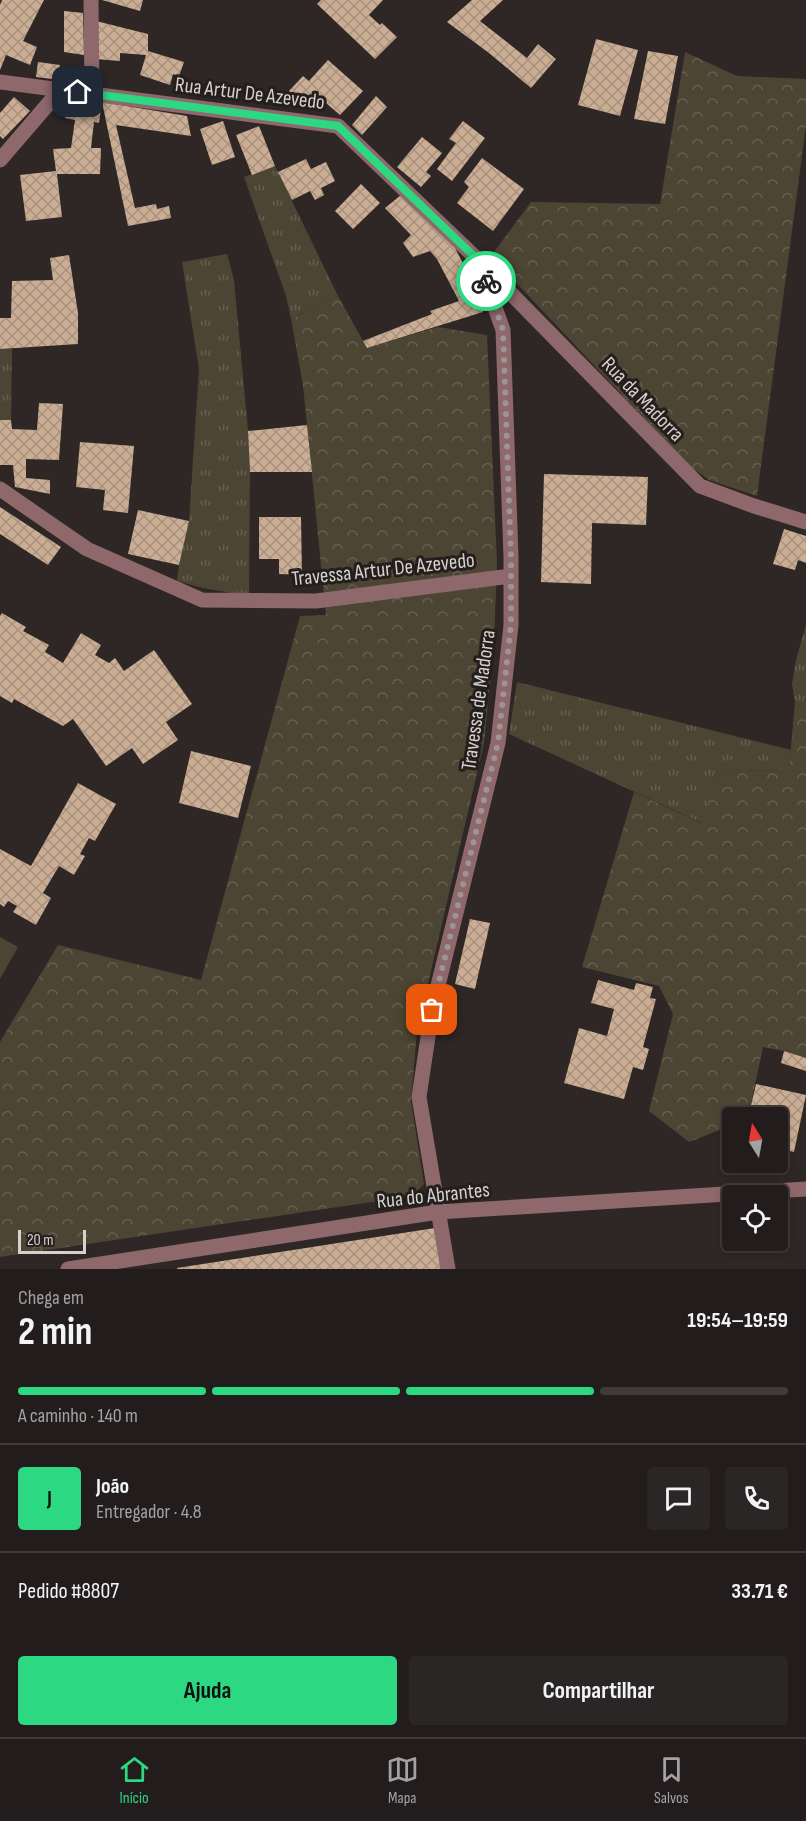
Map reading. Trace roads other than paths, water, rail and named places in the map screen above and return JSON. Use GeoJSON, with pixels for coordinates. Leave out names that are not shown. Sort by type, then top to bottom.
{"type":"FeatureCollection","features":[{"type":"Feature","properties":{"kind":"street"},"geometry":{"type":"LineString","coordinates":[[91,0],[92,94]]}},
{"type":"Feature","properties":{"kind":"street","name":"Rua Artur De Azevedo"},"geometry":{"type":"LineString","coordinates":[[0,82],[338,126],[478,260]]}},
{"type":"Feature","properties":{"kind":"street"},"geometry":{"type":"LineString","coordinates":[[0,160],[61,89]]}},
{"type":"Feature","properties":{"kind":"street","name":"Rua da Madorra"},"geometry":{"type":"LineString","coordinates":[[478,260],[700,486],[806,522]]}},
{"type":"Feature","properties":{"kind":"street","name":"Travessa de Madorra"},"geometry":{"type":"LineString","coordinates":[[448,1269],[419,1097],[432,1010],[498,743],[511,625],[503,330],[478,260]]}},
{"type":"Feature","properties":{"kind":"street","name":"Travessa Artur De Azevedo"},"geometry":{"type":"LineString","coordinates":[[0,489],[87,549],[202,600],[316,601],[511,576]]}},
{"type":"Feature","properties":{"kind":"street","name":"Rua do Abrantes"},"geometry":{"type":"LineString","coordinates":[[68,1269],[438,1212],[806,1189]]}}]}
